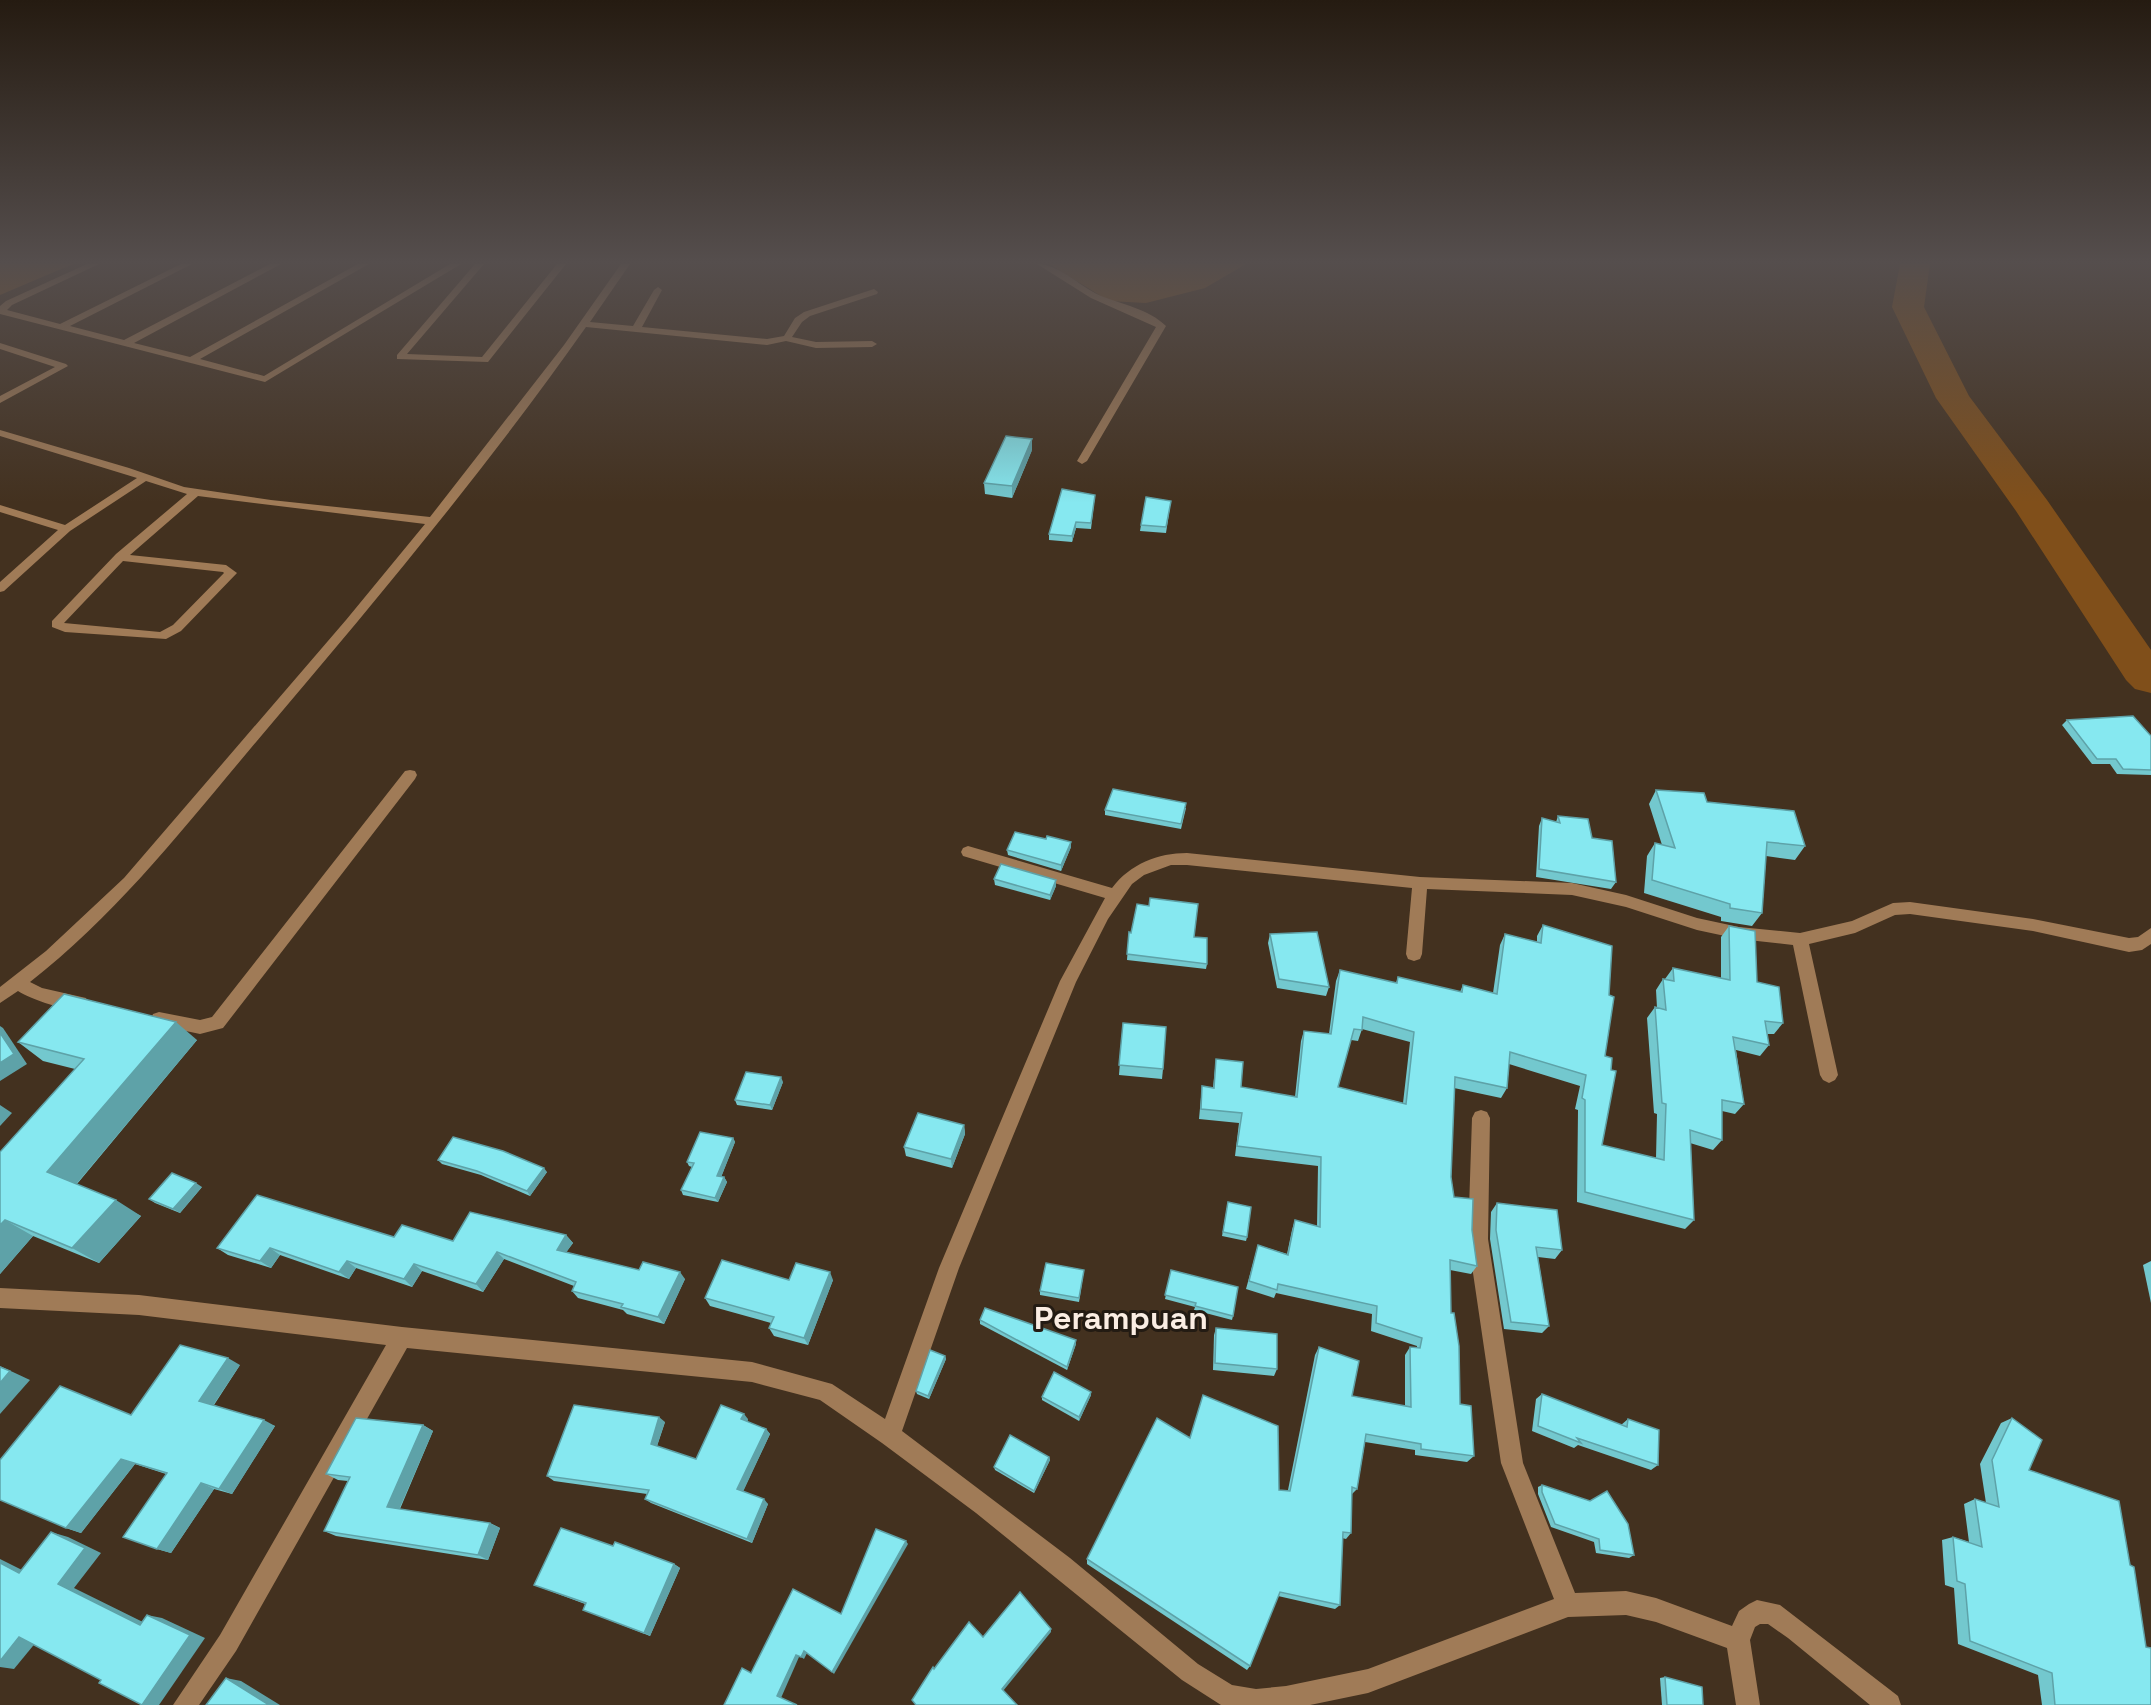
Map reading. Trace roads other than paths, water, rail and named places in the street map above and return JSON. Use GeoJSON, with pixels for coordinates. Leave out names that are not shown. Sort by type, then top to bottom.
{"type":"FeatureCollection","features":[{"type":"Feature","properties":{"kind":"street"},"geometry":{"type":"LineString","coordinates":[[128,344],[265,379],[324,344]]}},
{"type":"Feature","properties":{"kind":"street"},"geometry":{"type":"LineString","coordinates":[[192,360],[222,344]]}},
{"type":"Feature","properties":{"kind":"street"},"geometry":{"type":"LineString","coordinates":[[412,344],[400,357],[485,360],[498,344]]}},
{"type":"Feature","properties":{"kind":"street"},"geometry":{"type":"LineString","coordinates":[[0,996],[52,956],[129,882],[434,521],[567,344]]}},
{"type":"Feature","properties":{"kind":"street"},"geometry":{"type":"LineString","coordinates":[[802,344],[872,344]]}},
{"type":"Feature","properties":{"kind":"street"},"geometry":{"type":"LineString","coordinates":[[1082,461],[1151,344]]}},
{"type":"Feature","properties":{"kind":"street"},"geometry":{"type":"LineString","coordinates":[[0,346],[63,366],[0,400]]}},
{"type":"Feature","properties":{"kind":"street"},"geometry":{"type":"LineString","coordinates":[[0,354],[11,349]]}},
{"type":"Feature","properties":{"kind":"street"},"geometry":{"type":"LineString","coordinates":[[0,433],[196,492],[271,504],[434,521]]}},
{"type":"Feature","properties":{"kind":"street"},"geometry":{"type":"LineString","coordinates":[[0,588],[66,529],[144,478]]}},
{"type":"Feature","properties":{"kind":"street"},"geometry":{"type":"LineString","coordinates":[[120,557],[226,569],[231,573],[177,628],[162,636],[65,628],[56,624],[120,557],[196,492]]}},
{"type":"Feature","properties":{"kind":"street"},"geometry":{"type":"LineString","coordinates":[[0,508],[66,529]]}},
{"type":"Feature","properties":{"kind":"street"},"geometry":{"type":"LineString","coordinates":[[145,1016],[200,1027],[217,1023],[410,775]]}},
{"type":"Feature","properties":{"kind":"street"},"geometry":{"type":"LineString","coordinates":[[968,852],[1114,895]]}},
{"type":"Feature","properties":{"kind":"street"},"geometry":{"type":"LineString","coordinates":[[890,1435],[949,1268],[1068,981],[1114,895],[1127,879],[1139,871],[1170,859],[1420,883],[1572,890],[1626,901],[1697,924],[1739,933],[1800,939],[1855,927],[1893,909],[1910,908],[2022,923],[2129,945],[2142,943],[2151,934]]}},
{"type":"Feature","properties":{"kind":"street"},"geometry":{"type":"LineString","coordinates":[[1414,954],[1420,883]]}},
{"type":"Feature","properties":{"kind":"street"},"geometry":{"type":"LineString","coordinates":[[1800,939],[1829,1075]]}},
{"type":"Feature","properties":{"kind":"street"},"geometry":{"type":"LineString","coordinates":[[20,982],[26,990],[35,993],[101,1007]]}},
{"type":"Feature","properties":{"kind":"street"},"geometry":{"type":"LineString","coordinates":[[1481,1118],[1478,1239],[1491,1337],[1512,1463],[1569,1605]]}},
{"type":"Feature","properties":{"kind":"street"},"geometry":{"type":"LineString","coordinates":[[0,1298],[149,1306],[402,1337],[752,1372],[825,1391],[890,1435],[1062,1566],[1190,1672],[1228,1696],[1256,1701],[1286,1698],[1368,1681],[1569,1605],[1626,1604],[1656,1610],[1738,1640]]}},
{"type":"Feature","properties":{"kind":"street"},"geometry":{"type":"LineString","coordinates":[[185,1705],[228,1643],[402,1337]]}},
{"type":"Feature","properties":{"kind":"street"},"geometry":{"type":"LineString","coordinates":[[1748,1705],[1738,1640],[1747,1619],[1757,1612],[1772,1613],[1889,1705]]}},
{"type":"Feature","properties":{"kind":"waterway"},"geometry":{"type":"LineString","coordinates":[[1926,344],[1953,398],[2033,508],[2142,670],[2151,678]]}},
{"type":"Feature","properties":{"kind":"district","name":"Perampuan"},"geometry":{"type":"Point","coordinates":[1121,1318]}}]}
